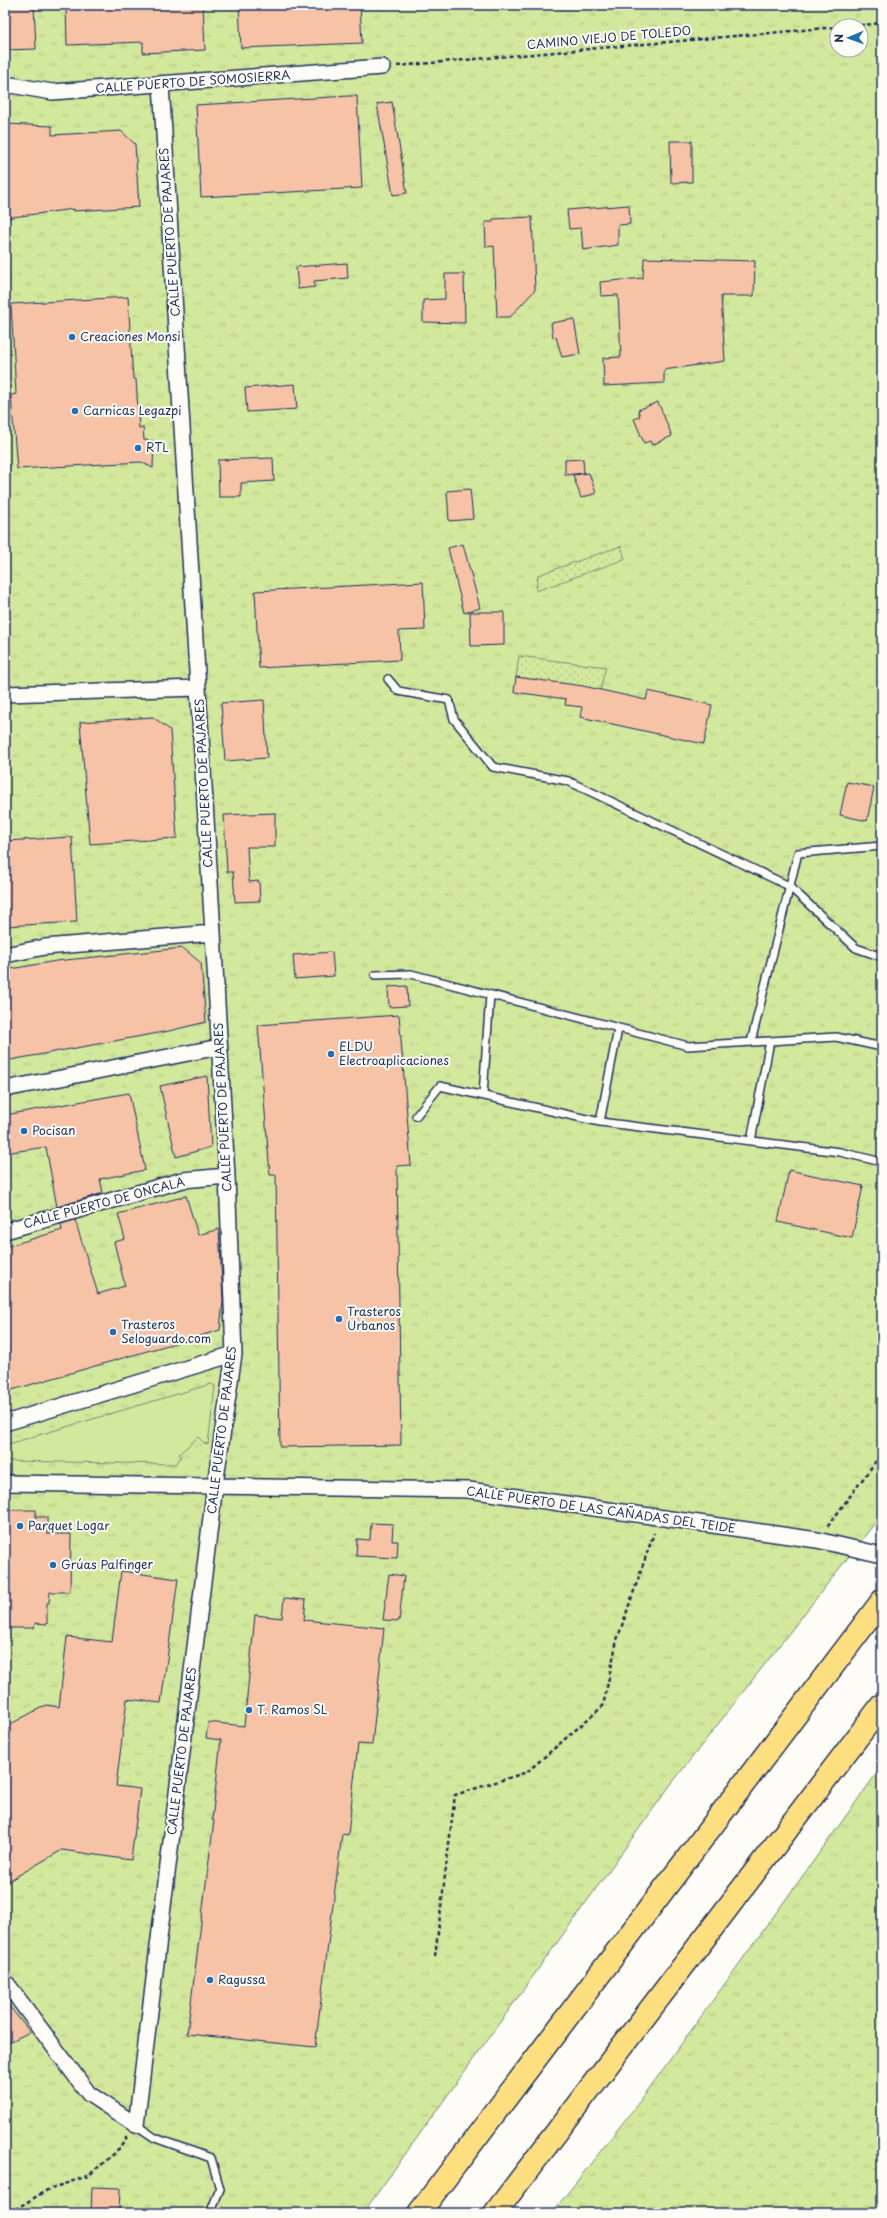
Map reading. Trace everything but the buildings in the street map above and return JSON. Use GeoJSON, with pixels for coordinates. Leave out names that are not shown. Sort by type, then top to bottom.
{"type":"FeatureCollection","features":[{"type":"Feature","properties":{"kind":"highway"},"geometry":{"type":"LineString","coordinates":[[419,2213],[882,1601]]}},
{"type":"Feature","properties":{"kind":"highway"},"geometry":{"type":"LineString","coordinates":[[495,2213],[882,1705]]}},
{"type":"Feature","properties":{"kind":"street","name":"CALLE PUERTO DE SOMOSIERRA"},"geometry":{"type":"LineString","coordinates":[[5,84],[52,92],[382,67]]}},
{"type":"Feature","properties":{"kind":"street","name":"CALLE PUERTO DE PAJARES"},"geometry":{"type":"LineString","coordinates":[[136,2125],[215,1486],[234,1354],[220,1048],[161,84]]}},
{"type":"Feature","properties":{"kind":"street"},"geometry":{"type":"LineString","coordinates":[[5,694],[198,688]]}},
{"type":"Feature","properties":{"kind":"street"},"geometry":{"type":"LineString","coordinates":[[5,955],[44,947],[213,933]]}},
{"type":"Feature","properties":{"kind":"street"},"geometry":{"type":"LineString","coordinates":[[5,1089],[220,1048]]}},
{"type":"Feature","properties":{"kind":"street","name":"CALLE PUERTO DE ONCALA"},"geometry":{"type":"LineString","coordinates":[[5,1231],[183,1180],[227,1176]]}},
{"type":"Feature","properties":{"kind":"street"},"geometry":{"type":"LineString","coordinates":[[5,1423],[234,1354]]}},
{"type":"Feature","properties":{"kind":"street","name":"CALLE PUERTO DE LAS CAÑADAS DEL TEIDE"},"geometry":{"type":"LineString","coordinates":[[5,1483],[469,1490],[817,1540],[882,1555]]}},
{"type":"Feature","properties":{"kind":"street"},"geometry":{"type":"LineString","coordinates":[[5,1981],[89,2094],[136,2125]]}},
{"type":"Feature","properties":{"kind":"lane"},"geometry":{"type":"LineString","coordinates":[[388,679],[398,691],[449,700],[454,719],[492,767],[568,781],[790,886],[856,948],[882,957]]}},
{"type":"Feature","properties":{"kind":"lane"},"geometry":{"type":"LineString","coordinates":[[751,1042],[798,853],[882,846]]}},
{"type":"Feature","properties":{"kind":"lane"},"geometry":{"type":"LineString","coordinates":[[375,975],[411,974],[688,1046],[836,1037],[882,1047]]}},
{"type":"Feature","properties":{"kind":"lane"},"geometry":{"type":"LineString","coordinates":[[482,1095],[490,995]]}},
{"type":"Feature","properties":{"kind":"lane"},"geometry":{"type":"LineString","coordinates":[[600,1122],[618,1029]]}},
{"type":"Feature","properties":{"kind":"lane"},"geometry":{"type":"LineString","coordinates":[[751,1141],[770,1041]]}},
{"type":"Feature","properties":{"kind":"lane"},"geometry":{"type":"LineString","coordinates":[[416,1116],[440,1086],[600,1122],[840,1152],[882,1162]]}},
{"type":"Feature","properties":{"kind":"lane"},"geometry":{"type":"LineString","coordinates":[[136,2125],[155,2138],[211,2158],[220,2189],[210,2213]]}},
{"type":"Feature","properties":{"kind":"path"},"geometry":{"type":"LineString","coordinates":[[869,25],[882,24]]}},
{"type":"Feature","properties":{"kind":"path","name":"CAMINO VIEJO DE TOLEDO"},"geometry":{"type":"LineString","coordinates":[[382,67],[829,28]]}},
{"type":"Feature","properties":{"kind":"path"},"geometry":{"type":"LineString","coordinates":[[817,1540],[882,1454]]}},
{"type":"Feature","properties":{"kind":"path"},"geometry":{"type":"LineString","coordinates":[[435,1956],[455,1795],[527,1772],[603,1706],[617,1640],[660,1518]]}},
{"type":"Feature","properties":{"kind":"path"},"geometry":{"type":"LineString","coordinates":[[8,2213],[49,2189],[88,2176],[115,2153],[136,2125]]}},
{"type":"Feature","properties":{"kind":"green space"},"geometry":{"type":"Polygon","coordinates":[[[5,5],[882,5],[882,1514],[669,1787],[363,2213],[5,2213],[5,5]]]}},
{"type":"Feature","properties":{"kind":"green space"},"geometry":{"type":"Polygon","coordinates":[[[621,546],[625,559],[536,591],[538,575],[621,546]]]}},
{"type":"Feature","properties":{"kind":"green space"},"geometry":{"type":"Polygon","coordinates":[[[519,656],[606,667],[600,690],[516,677],[519,656]]]}},
{"type":"Feature","properties":{"kind":"green space"},"geometry":{"type":"Polygon","coordinates":[[[211,1384],[215,1386],[208,1444],[204,1443],[198,1437],[179,1454],[181,1457],[175,1464],[5,1461],[5,1445],[211,1384]]]}},
{"type":"Feature","properties":{"kind":"green space"},"geometry":{"type":"Polygon","coordinates":[[[882,1766],[882,2213],[552,2213],[643,2097],[882,1766]]]}},
{"type":"Feature","properties":{"kind":"place","name":"Creaciones Monsi"},"geometry":{"type":"Point","coordinates":[72,337]}},
{"type":"Feature","properties":{"kind":"place","name":"Carnicas Legazpi"},"geometry":{"type":"Point","coordinates":[75,411]}},
{"type":"Feature","properties":{"kind":"place","name":"RTL"},"geometry":{"type":"Point","coordinates":[138,448]}},
{"type":"Feature","properties":{"kind":"place","name":"ELDU Electroaplicaciones"},"geometry":{"type":"Point","coordinates":[331,1054]}},
{"type":"Feature","properties":{"kind":"place","name":"Pocisan"},"geometry":{"type":"Point","coordinates":[24,1131]}},
{"type":"Feature","properties":{"kind":"place","name":"Trasteros Urbanos"},"geometry":{"type":"Point","coordinates":[339,1319]}},
{"type":"Feature","properties":{"kind":"place","name":"Trasteros Seloguardo.com"},"geometry":{"type":"Point","coordinates":[113,1332]}},
{"type":"Feature","properties":{"kind":"place","name":"Parquet Logar"},"geometry":{"type":"Point","coordinates":[20,1526]}},
{"type":"Feature","properties":{"kind":"place","name":"Grúas Palfinger"},"geometry":{"type":"Point","coordinates":[53,1565]}},
{"type":"Feature","properties":{"kind":"place","name":"T. Ramos SL"},"geometry":{"type":"Point","coordinates":[249,1710]}},
{"type":"Feature","properties":{"kind":"place","name":"Ragussa"},"geometry":{"type":"Point","coordinates":[210,1980]}}]}
